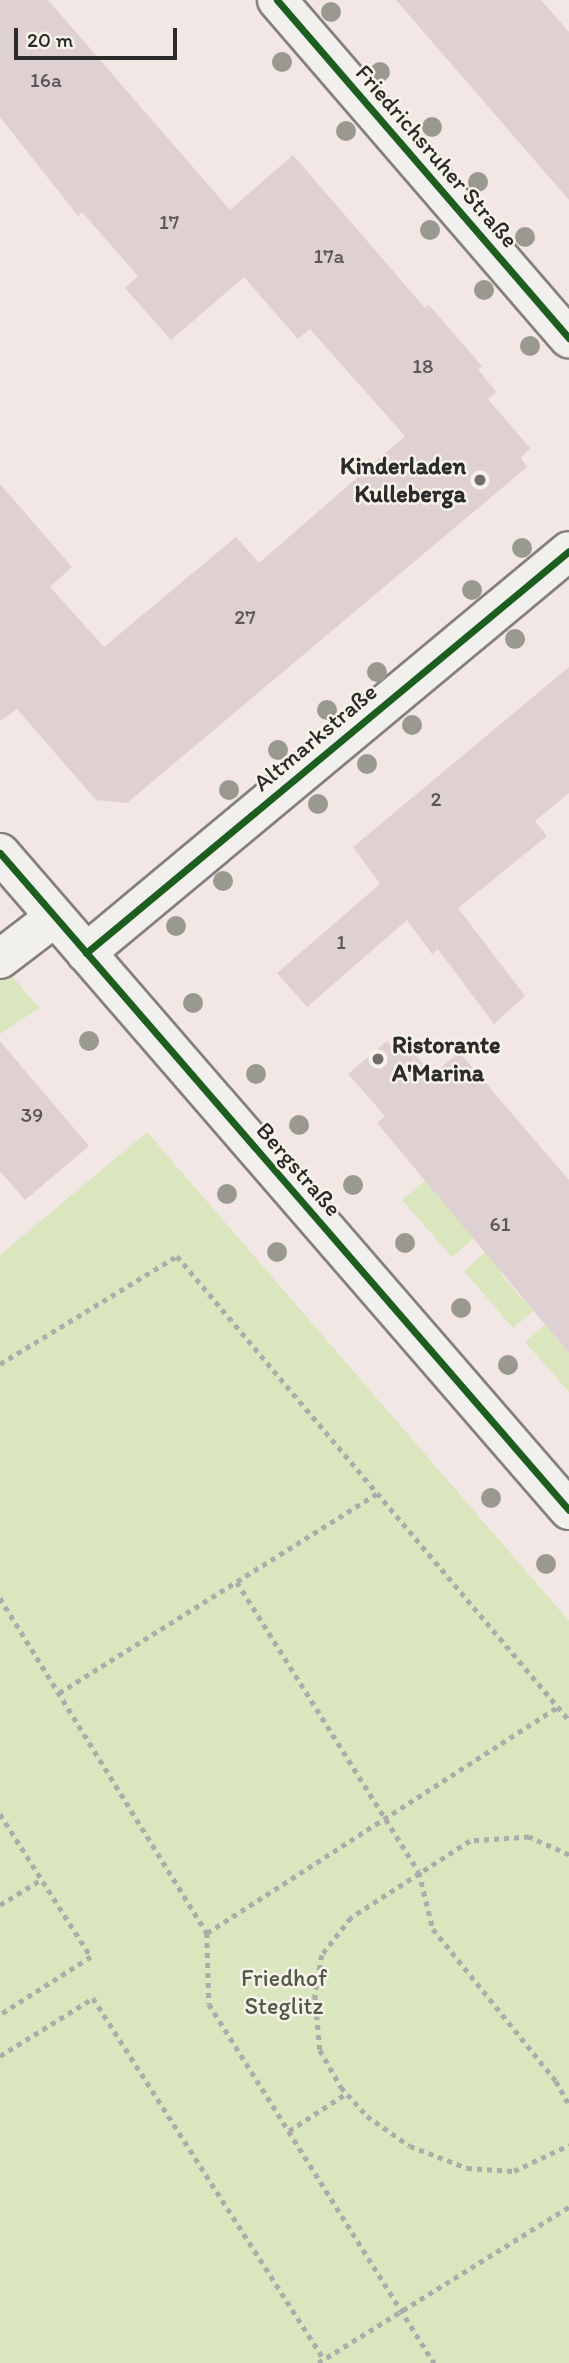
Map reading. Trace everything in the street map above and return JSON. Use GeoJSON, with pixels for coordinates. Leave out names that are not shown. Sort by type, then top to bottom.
{"type":"FeatureCollection","features":[{"type":"Feature","properties":{"kind":"street","name":"Friedrichsruher Straße"},"geometry":{"type":"LineString","coordinates":[[277,0],[569,338]]}},
{"type":"Feature","properties":{"kind":"street","name":"Altmarkstraße"},"geometry":{"type":"LineString","coordinates":[[86,953],[569,551]]}},
{"type":"Feature","properties":{"kind":"street","name":"Bergstraße"},"geometry":{"type":"LineString","coordinates":[[0,853],[569,1510]]}},
{"type":"Feature","properties":{"kind":"street"},"geometry":{"type":"LineString","coordinates":[[0,959],[55,916]]}},
{"type":"Feature","properties":{"kind":"path"},"geometry":{"type":"LineString","coordinates":[[0,1364],[177,1256],[569,1720]]}},
{"type":"Feature","properties":{"kind":"path"},"geometry":{"type":"LineString","coordinates":[[59,1693],[378,1493]]}},
{"type":"Feature","properties":{"kind":"path"},"geometry":{"type":"LineString","coordinates":[[237,1581],[419,1872],[433,1929],[556,2081],[569,2104]]}},
{"type":"Feature","properties":{"kind":"path"},"geometry":{"type":"LineString","coordinates":[[0,1598],[206,1933],[209,2004],[434,2363]]}},
{"type":"Feature","properties":{"kind":"path"},"geometry":{"type":"LineString","coordinates":[[206,1933],[558,1707]]}},
{"type":"Feature","properties":{"kind":"path"},"geometry":{"type":"LineString","coordinates":[[0,1814],[91,1957],[0,2015]]}},
{"type":"Feature","properties":{"kind":"path"},"geometry":{"type":"LineString","coordinates":[[569,1855],[529,1837],[470,1841],[351,1918],[322,1955],[315,1995],[320,2050],[346,2093],[367,2116],[410,2146],[467,2168],[514,2171],[569,2145]]}},
{"type":"Feature","properties":{"kind":"path"},"geometry":{"type":"LineString","coordinates":[[0,1905],[42,1879]]}},
{"type":"Feature","properties":{"kind":"path"},"geometry":{"type":"LineString","coordinates":[[0,2056],[93,1998],[324,2359]]}},
{"type":"Feature","properties":{"kind":"path"},"geometry":{"type":"LineString","coordinates":[[289,2131],[346,2093]]}},
{"type":"Feature","properties":{"kind":"path"},"geometry":{"type":"LineString","coordinates":[[318,2363],[569,2207]]}},
{"type":"Feature","properties":{"kind":"green space"},"geometry":{"type":"Polygon","coordinates":[[[0,962],[39,1008],[0,1034],[0,962]]]}},
{"type":"Feature","properties":{"kind":"green space","name":"Friedhof Steglitz"},"geometry":{"type":"Polygon","coordinates":[[[147,1132],[569,1621],[569,2363],[0,2363],[0,1255],[147,1132]]]}},
{"type":"Feature","properties":{"kind":"green space"},"geometry":{"type":"Polygon","coordinates":[[[426,1180],[481,1232],[452,1257],[402,1200],[426,1180]]]}},
{"type":"Feature","properties":{"kind":"green space"},"geometry":{"type":"Polygon","coordinates":[[[493,1245],[510,1264],[500,1273],[511,1286],[524,1301],[534,1292],[543,1303],[513,1328],[464,1271],[493,1245]]]}},
{"type":"Feature","properties":{"kind":"green space"},"geometry":{"type":"Polygon","coordinates":[[[555,1316],[564,1327],[554,1336],[569,1353],[569,1392],[525,1342],[555,1316]]]}},
{"type":"Feature","properties":{"kind":"building"},"geometry":{"type":"Polygon","coordinates":[[[0,0],[48,0],[230,210],[293,155],[425,308],[429,305],[482,366],[478,369],[496,392],[488,399],[530,448],[521,458],[527,467],[127,803],[96,800],[17,709],[0,721],[0,484],[72,567],[50,587],[104,647],[236,537],[259,563],[405,436],[310,329],[298,339],[244,277],[171,340],[125,288],[138,276],[82,212],[78,216],[0,117],[0,0]]]}},
{"type":"Feature","properties":{"kind":"building"},"geometry":{"type":"Polygon","coordinates":[[[396,0],[541,0],[569,32],[569,200],[396,0]]]}},
{"type":"Feature","properties":{"kind":"building"},"geometry":{"type":"Polygon","coordinates":[[[569,667],[569,793],[535,821],[547,836],[458,908],[525,996],[494,1024],[438,949],[432,954],[407,920],[307,1007],[277,973],[380,884],[353,847],[569,667]]]}},
{"type":"Feature","properties":{"kind":"building"},"geometry":{"type":"Polygon","coordinates":[[[0,1041],[89,1146],[25,1200],[0,1171],[0,1041]]]}},
{"type":"Feature","properties":{"kind":"building"},"geometry":{"type":"Polygon","coordinates":[[[387,1041],[395,1051],[405,1043],[433,1075],[459,1052],[569,1180],[569,1353],[377,1123],[385,1116],[348,1074],[387,1041]]]}},
{"type":"Feature","properties":{"kind":"cycle path"},"geometry":{"type":"LineString","coordinates":[[277,0],[569,338]]}},
{"type":"Feature","properties":{"kind":"cycle path"},"geometry":{"type":"LineString","coordinates":[[86,953],[569,551]]}},
{"type":"Feature","properties":{"kind":"cycle path"},"geometry":{"type":"LineString","coordinates":[[0,853],[569,1510]]}},
{"type":"Feature","properties":{"kind":"place","name":"Kinderladen Kulleberga"},"geometry":{"type":"Point","coordinates":[480,480]}},
{"type":"Feature","properties":{"kind":"place","name":"Ristorante A'Marina"},"geometry":{"type":"Point","coordinates":[378,1059]}}]}
